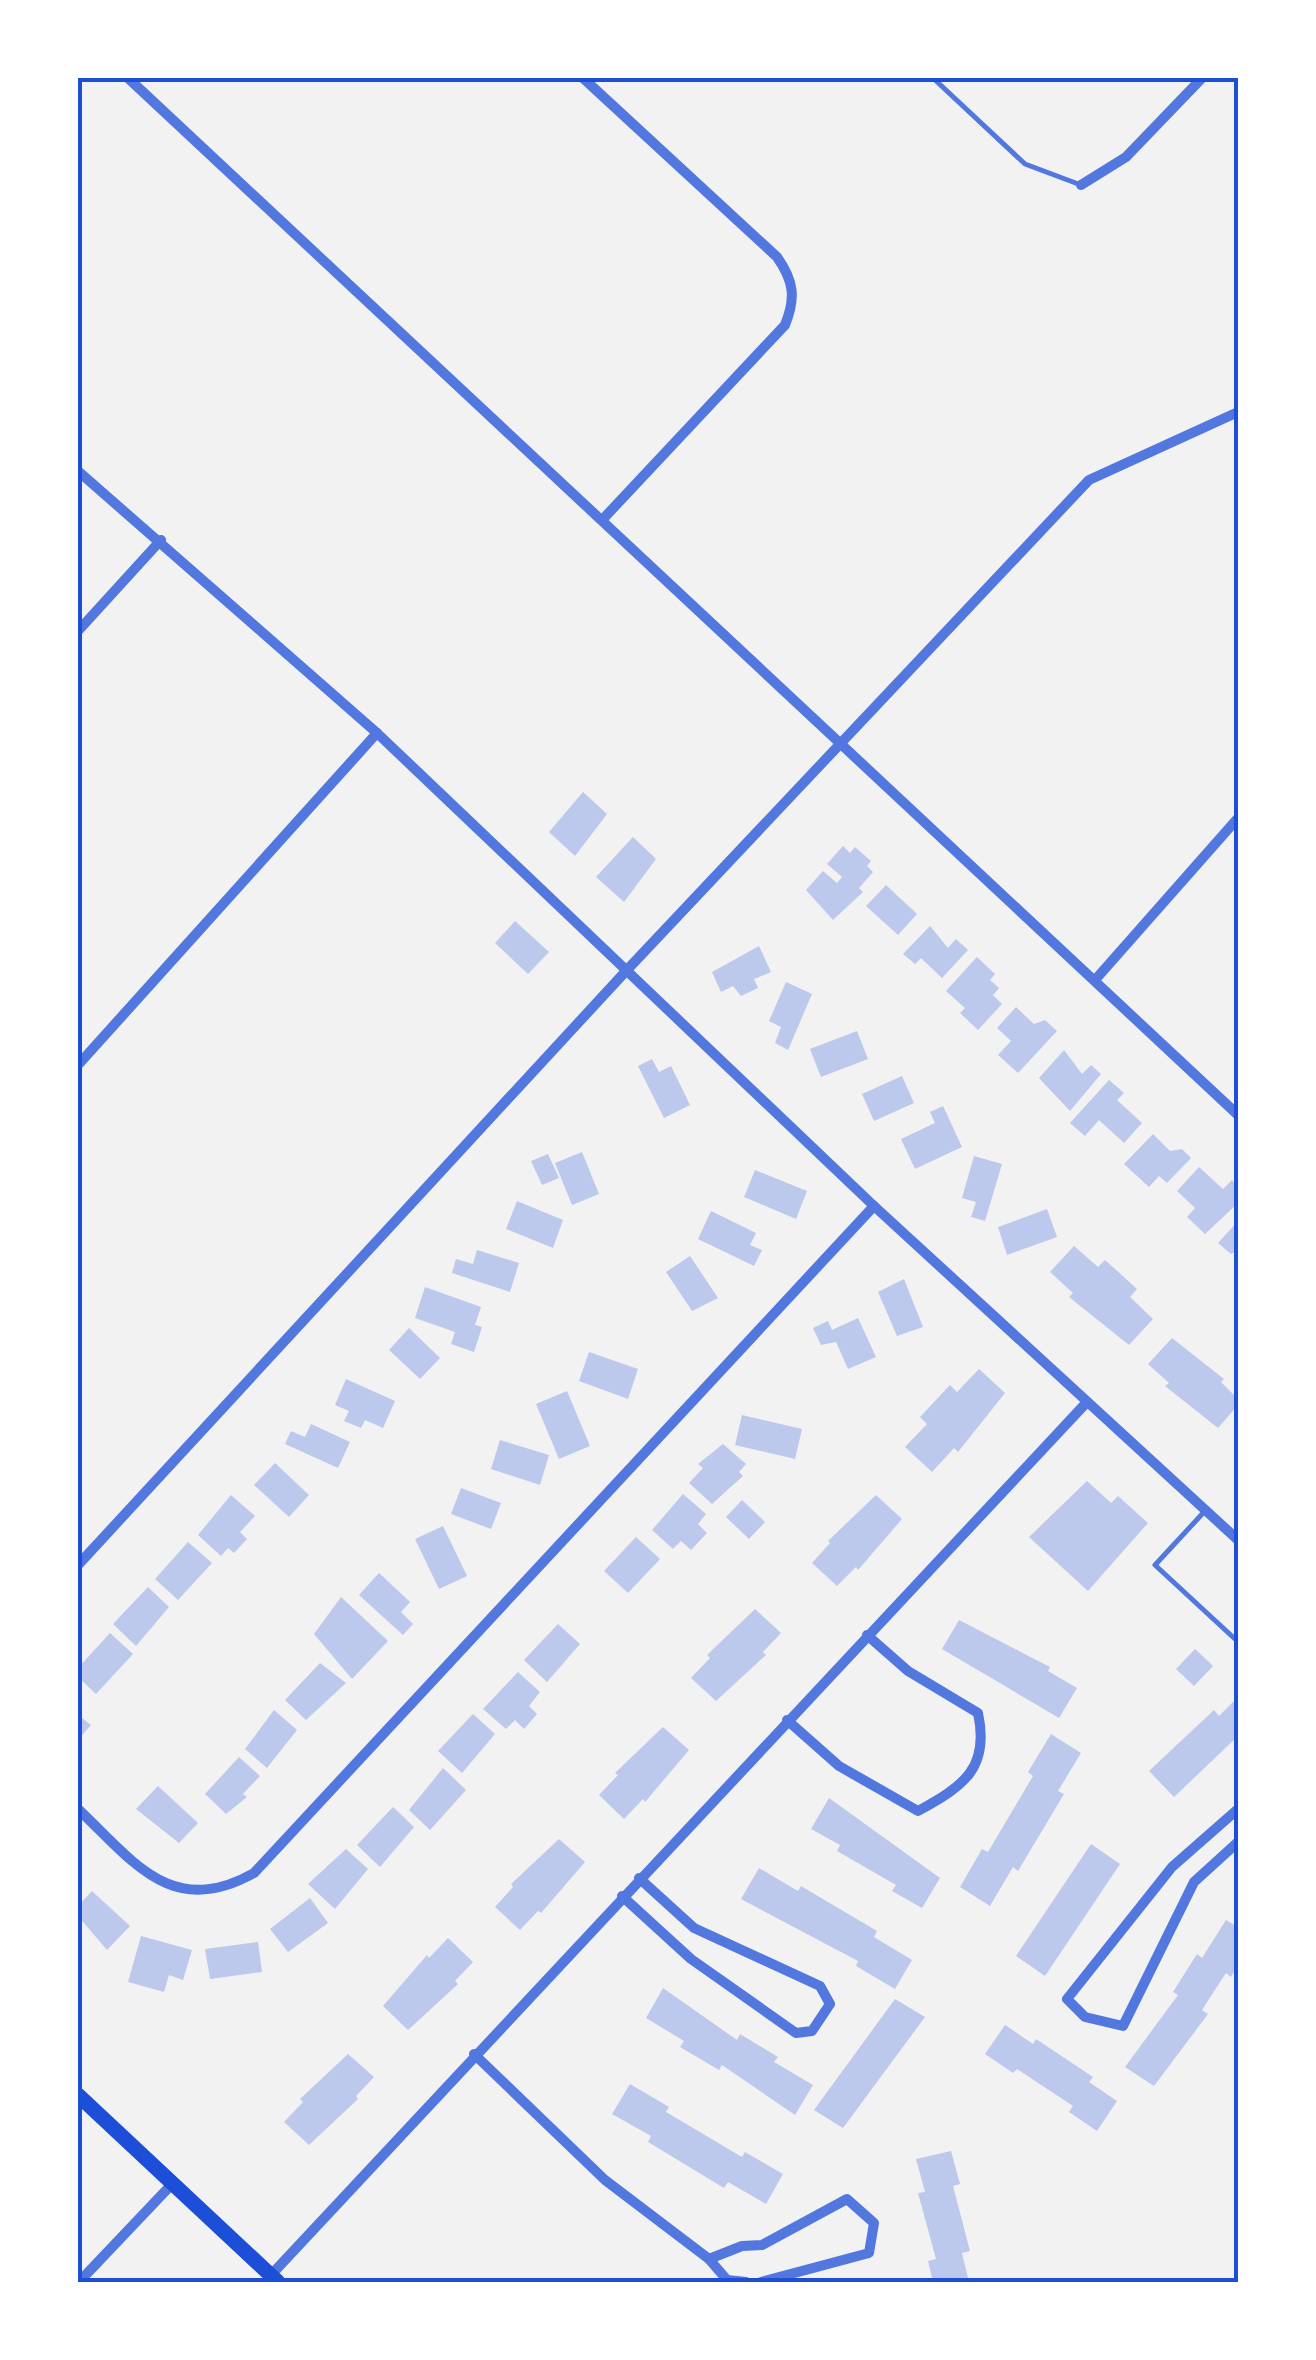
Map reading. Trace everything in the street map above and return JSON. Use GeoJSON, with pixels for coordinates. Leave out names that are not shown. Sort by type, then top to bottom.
{"type":"FeatureCollection","features":[{"type":"Feature","properties":{"kind":"main road"},"geometry":{"type":"LineString","coordinates":[[78,2096],[274,2279]]}},
{"type":"Feature","properties":{"kind":"street"},"geometry":{"type":"LineString","coordinates":[[128,78],[1238,1115]]}},
{"type":"Feature","properties":{"kind":"street"},"geometry":{"type":"LineString","coordinates":[[583,78],[777,257],[790,276],[794,304],[785,325],[603,519]]}},
{"type":"Feature","properties":{"kind":"street"},"geometry":{"type":"LineString","coordinates":[[1082,185],[1126,157],[1202,78]]}},
{"type":"Feature","properties":{"kind":"street"},"geometry":{"type":"LineString","coordinates":[[78,1565],[626,971],[843,746],[1088,480],[1238,412]]}},
{"type":"Feature","properties":{"kind":"street"},"geometry":{"type":"LineString","coordinates":[[78,471],[377,733],[874,1206],[1238,1540]]}},
{"type":"Feature","properties":{"kind":"street"},"geometry":{"type":"LineString","coordinates":[[78,631],[161,540]]}},
{"type":"Feature","properties":{"kind":"street"},"geometry":{"type":"LineString","coordinates":[[78,1065],[377,733]]}},
{"type":"Feature","properties":{"kind":"street"},"geometry":{"type":"LineString","coordinates":[[1094,980],[1238,818]]}},
{"type":"Feature","properties":{"kind":"street"},"geometry":{"type":"LineString","coordinates":[[78,1809],[147,1874],[174,1889],[196,1892],[229,1888],[254,1874],[874,1206]]}},
{"type":"Feature","properties":{"kind":"street"},"geometry":{"type":"LineString","coordinates":[[274,2279],[474,2054],[1086,1402]]}},
{"type":"Feature","properties":{"kind":"street"},"geometry":{"type":"LineString","coordinates":[[787,1720],[839,1766],[918,1811],[961,1786],[976,1767],[983,1738],[978,1713],[908,1671],[867,1635]]}},
{"type":"Feature","properties":{"kind":"street"},"geometry":{"type":"LineString","coordinates":[[1238,1809],[1172,1867],[1067,1999],[1086,2017],[1123,2026],[1194,1882],[1238,1842]]}},
{"type":"Feature","properties":{"kind":"street"},"geometry":{"type":"LineString","coordinates":[[622,1896],[691,1959],[796,2033],[812,2032],[830,2004],[820,1986],[694,1928],[639,1878]]}},
{"type":"Feature","properties":{"kind":"street"},"geometry":{"type":"LineString","coordinates":[[474,2054],[605,2180],[709,2258],[727,2280],[746,2282]]}},
{"type":"Feature","properties":{"kind":"street"},"geometry":{"type":"LineString","coordinates":[[79,2282],[173,2183]]}},
{"type":"Feature","properties":{"kind":"street"},"geometry":{"type":"LineString","coordinates":[[709,2258],[742,2246],[762,2245],[847,2199],[874,2223],[869,2253],[761,2282]]}},
{"type":"Feature","properties":{"kind":"lane"},"geometry":{"type":"LineString","coordinates":[[933,78],[1026,164],[1082,185]]}},
{"type":"Feature","properties":{"kind":"lane"},"geometry":{"type":"LineString","coordinates":[[1206,1510],[1155,1565],[1234,1638],[1238,1634]]}},
{"type":"Feature","properties":{"kind":"building"},"geometry":{"type":"Polygon","coordinates":[[[583,792],[607,814],[575,856],[549,832],[583,792]]]}},
{"type":"Feature","properties":{"kind":"building"},"geometry":{"type":"Polygon","coordinates":[[[633,837],[656,859],[624,902],[596,877],[633,837]]]}},
{"type":"Feature","properties":{"kind":"building"},"geometry":{"type":"Polygon","coordinates":[[[843,846],[850,853],[855,847],[871,861],[867,866],[873,872],[859,888],[863,892],[833,920],[806,890],[823,871],[837,883],[842,877],[827,864],[843,846]]]}},
{"type":"Feature","properties":{"kind":"building"},"geometry":{"type":"Polygon","coordinates":[[[886,885],[917,914],[898,935],[866,906],[886,885]]]}},
{"type":"Feature","properties":{"kind":"building"},"geometry":{"type":"Polygon","coordinates":[[[515,921],[549,952],[528,974],[495,943],[515,921]]]}},
{"type":"Feature","properties":{"kind":"building"},"geometry":{"type":"Polygon","coordinates":[[[930,926],[948,948],[956,939],[968,950],[942,978],[921,958],[915,964],[903,954],[930,926]]]}},
{"type":"Feature","properties":{"kind":"building"},"geometry":{"type":"Polygon","coordinates":[[[759,946],[771,972],[754,979],[758,988],[741,996],[733,986],[721,992],[712,972],[759,946]]]}},
{"type":"Feature","properties":{"kind":"building"},"geometry":{"type":"Polygon","coordinates":[[[977,957],[995,974],[990,980],[999,988],[993,995],[1002,1004],[978,1030],[960,1013],[965,1008],[946,991],[977,957]]]}},
{"type":"Feature","properties":{"kind":"building"},"geometry":{"type":"Polygon","coordinates":[[[786,982],[812,994],[788,1050],[775,1043],[781,1027],[769,1021],[786,982]]]}},
{"type":"Feature","properties":{"kind":"building"},"geometry":{"type":"Polygon","coordinates":[[[1016,1007],[1034,1024],[1045,1020],[1057,1031],[1018,1073],[998,1055],[1011,1041],[997,1028],[1016,1007]]]}},
{"type":"Feature","properties":{"kind":"building"},"geometry":{"type":"Polygon","coordinates":[[[857,1031],[868,1059],[821,1077],[810,1049],[857,1031]]]}},
{"type":"Feature","properties":{"kind":"building"},"geometry":{"type":"Polygon","coordinates":[[[1064,1050],[1082,1074],[1091,1065],[1101,1074],[1070,1111],[1039,1078],[1064,1050]]]}},
{"type":"Feature","properties":{"kind":"building"},"geometry":{"type":"Polygon","coordinates":[[[652,1059],[659,1072],[671,1066],[690,1105],[664,1118],[638,1066],[652,1059]]]}},
{"type":"Feature","properties":{"kind":"building"},"geometry":{"type":"Polygon","coordinates":[[[902,1076],[914,1103],[874,1121],[862,1094],[902,1076]]]}},
{"type":"Feature","properties":{"kind":"building"},"geometry":{"type":"Polygon","coordinates":[[[1109,1080],[1124,1093],[1117,1100],[1142,1123],[1124,1143],[1099,1120],[1085,1136],[1070,1123],[1109,1080]]]}},
{"type":"Feature","properties":{"kind":"building"},"geometry":{"type":"Polygon","coordinates":[[[943,1106],[962,1147],[915,1169],[901,1139],[935,1123],[930,1112],[943,1106]]]}},
{"type":"Feature","properties":{"kind":"building"},"geometry":{"type":"Polygon","coordinates":[[[1153,1134],[1170,1151],[1182,1149],[1191,1158],[1167,1183],[1159,1176],[1149,1187],[1124,1164],[1153,1134]]]}},
{"type":"Feature","properties":{"kind":"building"},"geometry":{"type":"Polygon","coordinates":[[[582,1152],[599,1194],[572,1205],[555,1163],[582,1152]]]}},
{"type":"Feature","properties":{"kind":"building"},"geometry":{"type":"Polygon","coordinates":[[[548,1154],[559,1178],[542,1185],[531,1161],[548,1154]]]}},
{"type":"Feature","properties":{"kind":"building"},"geometry":{"type":"Polygon","coordinates":[[[974,1156],[1002,1164],[985,1221],[971,1217],[976,1202],[962,1198],[974,1156]]]}},
{"type":"Feature","properties":{"kind":"building"},"geometry":{"type":"Polygon","coordinates":[[[1199,1167],[1223,1189],[1232,1180],[1238,1187],[1238,1203],[1205,1234],[1187,1217],[1195,1208],[1177,1191],[1199,1167]]]}},
{"type":"Feature","properties":{"kind":"building"},"geometry":{"type":"Polygon","coordinates":[[[755,1170],[807,1191],[796,1219],[744,1197],[755,1170]]]}},
{"type":"Feature","properties":{"kind":"building"},"geometry":{"type":"Polygon","coordinates":[[[517,1201],[563,1220],[553,1248],[506,1229],[517,1201]]]}},
{"type":"Feature","properties":{"kind":"building"},"geometry":{"type":"Polygon","coordinates":[[[1047,1209],[1057,1237],[1007,1255],[998,1227],[1047,1209]]]}},
{"type":"Feature","properties":{"kind":"building"},"geometry":{"type":"Polygon","coordinates":[[[711,1211],[756,1233],[750,1245],[762,1250],[754,1266],[698,1239],[711,1211]]]}},
{"type":"Feature","properties":{"kind":"building"},"geometry":{"type":"Polygon","coordinates":[[[1238,1221],[1238,1250],[1231,1254],[1218,1243],[1238,1221]]]}},
{"type":"Feature","properties":{"kind":"building"},"geometry":{"type":"Polygon","coordinates":[[[1074,1246],[1098,1267],[1105,1260],[1137,1289],[1130,1297],[1153,1319],[1129,1345],[1069,1297],[1073,1293],[1050,1272],[1074,1246]]]}},
{"type":"Feature","properties":{"kind":"building"},"geometry":{"type":"Polygon","coordinates":[[[477,1250],[519,1263],[510,1292],[452,1273],[456,1259],[473,1264],[477,1250]]]}},
{"type":"Feature","properties":{"kind":"building"},"geometry":{"type":"Polygon","coordinates":[[[690,1256],[718,1298],[692,1311],[666,1272],[690,1256]]]}},
{"type":"Feature","properties":{"kind":"building"},"geometry":{"type":"Polygon","coordinates":[[[904,1279],[923,1327],[897,1336],[878,1292],[904,1279]]]}},
{"type":"Feature","properties":{"kind":"building"},"geometry":{"type":"Polygon","coordinates":[[[425,1287],[481,1307],[475,1325],[482,1327],[474,1352],[451,1344],[455,1332],[415,1318],[425,1287]]]}},
{"type":"Feature","properties":{"kind":"building"},"geometry":{"type":"Polygon","coordinates":[[[858,1318],[876,1357],[848,1369],[836,1342],[821,1345],[813,1328],[828,1321],[832,1330],[858,1318]]]}},
{"type":"Feature","properties":{"kind":"building"},"geometry":{"type":"Polygon","coordinates":[[[409,1328],[440,1358],[420,1379],[389,1350],[409,1328]]]}},
{"type":"Feature","properties":{"kind":"building"},"geometry":{"type":"Polygon","coordinates":[[[1172,1338],[1224,1379],[1221,1382],[1238,1399],[1238,1405],[1218,1428],[1165,1386],[1169,1383],[1148,1364],[1172,1338]]]}},
{"type":"Feature","properties":{"kind":"building"},"geometry":{"type":"Polygon","coordinates":[[[589,1352],[638,1369],[628,1399],[579,1381],[589,1352]]]}},
{"type":"Feature","properties":{"kind":"building"},"geometry":{"type":"Polygon","coordinates":[[[979,1369],[1005,1393],[958,1452],[954,1448],[932,1472],[905,1447],[927,1424],[920,1417],[950,1385],[957,1392],[979,1369]]]}},
{"type":"Feature","properties":{"kind":"building"},"geometry":{"type":"Polygon","coordinates":[[[346,1379],[395,1401],[383,1428],[365,1420],[361,1428],[344,1421],[349,1411],[335,1405],[346,1379]]]}},
{"type":"Feature","properties":{"kind":"building"},"geometry":{"type":"Polygon","coordinates":[[[567,1391],[590,1446],[559,1459],[536,1404],[567,1391]]]}},
{"type":"Feature","properties":{"kind":"building"},"geometry":{"type":"Polygon","coordinates":[[[742,1415],[802,1429],[795,1459],[735,1445],[742,1415]]]}},
{"type":"Feature","properties":{"kind":"building"},"geometry":{"type":"Polygon","coordinates":[[[311,1424],[350,1442],[338,1468],[285,1444],[291,1431],[305,1437],[311,1424]]]}},
{"type":"Feature","properties":{"kind":"building"},"geometry":{"type":"Polygon","coordinates":[[[500,1440],[549,1455],[540,1485],[491,1469],[500,1440]]]}},
{"type":"Feature","properties":{"kind":"building"},"geometry":{"type":"Polygon","coordinates":[[[723,1444],[746,1464],[739,1472],[743,1476],[712,1504],[689,1483],[703,1468],[698,1464],[723,1444]]]}},
{"type":"Feature","properties":{"kind":"building"},"geometry":{"type":"Polygon","coordinates":[[[275,1463],[309,1495],[289,1517],[254,1485],[275,1463]]]}},
{"type":"Feature","properties":{"kind":"building"},"geometry":{"type":"Polygon","coordinates":[[[1087,1481],[1111,1503],[1118,1496],[1148,1523],[1088,1591],[1029,1537],[1087,1481]]]}},
{"type":"Feature","properties":{"kind":"building"},"geometry":{"type":"Polygon","coordinates":[[[461,1488],[501,1503],[491,1529],[451,1514],[461,1488]]]}},
{"type":"Feature","properties":{"kind":"building"},"geometry":{"type":"Polygon","coordinates":[[[683,1494],[706,1514],[698,1524],[707,1533],[691,1550],[681,1541],[673,1549],[652,1530],[683,1494]]]}},
{"type":"Feature","properties":{"kind":"building"},"geometry":{"type":"Polygon","coordinates":[[[231,1495],[255,1516],[240,1532],[247,1539],[234,1553],[228,1548],[221,1556],[198,1535],[231,1495]]]}},
{"type":"Feature","properties":{"kind":"building"},"geometry":{"type":"Polygon","coordinates":[[[876,1495],[902,1519],[858,1570],[856,1567],[837,1586],[812,1563],[828,1541],[876,1495]]]}},
{"type":"Feature","properties":{"kind":"building"},"geometry":{"type":"Polygon","coordinates":[[[742,1500],[765,1522],[749,1539],[726,1517],[742,1500]]]}},
{"type":"Feature","properties":{"kind":"building"},"geometry":{"type":"Polygon","coordinates":[[[443,1526],[467,1576],[439,1589],[415,1539],[443,1526]]]}},
{"type":"Feature","properties":{"kind":"building"},"geometry":{"type":"Polygon","coordinates":[[[636,1537],[660,1559],[628,1593],[604,1571],[636,1537]]]}},
{"type":"Feature","properties":{"kind":"building"},"geometry":{"type":"Polygon","coordinates":[[[188,1542],[212,1563],[178,1600],[155,1579],[188,1542]]]}},
{"type":"Feature","properties":{"kind":"building"},"geometry":{"type":"Polygon","coordinates":[[[379,1573],[410,1602],[401,1612],[413,1624],[403,1635],[359,1595],[379,1573]]]}},
{"type":"Feature","properties":{"kind":"building"},"geometry":{"type":"Polygon","coordinates":[[[148,1587],[169,1607],[136,1646],[113,1624],[148,1587]]]}},
{"type":"Feature","properties":{"kind":"building"},"geometry":{"type":"Polygon","coordinates":[[[341,1597],[388,1641],[352,1679],[314,1634],[341,1597]]]}},
{"type":"Feature","properties":{"kind":"building"},"geometry":{"type":"Polygon","coordinates":[[[755,1609],[781,1633],[763,1652],[766,1655],[716,1701],[691,1678],[710,1658],[707,1655],[755,1609]]]}},
{"type":"Feature","properties":{"kind":"building"},"geometry":{"type":"Polygon","coordinates":[[[959,1620],[1050,1667],[1048,1671],[1077,1688],[1059,1718],[942,1649],[959,1620]]]}},
{"type":"Feature","properties":{"kind":"building"},"geometry":{"type":"Polygon","coordinates":[[[558,1624],[580,1644],[547,1682],[524,1660],[558,1624]]]}},
{"type":"Feature","properties":{"kind":"building"},"geometry":{"type":"Polygon","coordinates":[[[110,1633],[133,1654],[96,1694],[78,1677],[78,1668],[110,1633]]]}},
{"type":"Feature","properties":{"kind":"building"},"geometry":{"type":"Polygon","coordinates":[[[1195,1649],[1213,1666],[1194,1686],[1176,1669],[1195,1649]]]}},
{"type":"Feature","properties":{"kind":"building"},"geometry":{"type":"Polygon","coordinates":[[[320,1663],[346,1683],[306,1720],[285,1700],[320,1663]]]}},
{"type":"Feature","properties":{"kind":"building"},"geometry":{"type":"Polygon","coordinates":[[[518,1672],[540,1692],[529,1706],[537,1714],[524,1729],[515,1720],[506,1729],[483,1709],[518,1672]]]}},
{"type":"Feature","properties":{"kind":"building"},"geometry":{"type":"Polygon","coordinates":[[[1238,1697],[1238,1736],[1174,1797],[1149,1771],[1214,1710],[1219,1716],[1238,1697]]]}},
{"type":"Feature","properties":{"kind":"building"},"geometry":{"type":"Polygon","coordinates":[[[274,1710],[297,1730],[267,1768],[245,1749],[274,1710]]]}},
{"type":"Feature","properties":{"kind":"building"},"geometry":{"type":"Polygon","coordinates":[[[473,1714],[495,1734],[462,1773],[438,1751],[473,1714]]]}},
{"type":"Feature","properties":{"kind":"building"},"geometry":{"type":"Polygon","coordinates":[[[78,1715],[91,1725],[78,1740],[78,1715]]]}},
{"type":"Feature","properties":{"kind":"building"},"geometry":{"type":"Polygon","coordinates":[[[663,1727],[689,1750],[645,1802],[643,1799],[624,1819],[599,1795],[618,1775],[615,1773],[663,1727]]]}},
{"type":"Feature","properties":{"kind":"building"},"geometry":{"type":"Polygon","coordinates":[[[1051,1734],[1081,1753],[1058,1791],[1064,1794],[1018,1871],[1013,1867],[990,1906],[960,1887],[982,1849],[988,1852],[1033,1776],[1028,1772],[1051,1734]]]}},
{"type":"Feature","properties":{"kind":"building"},"geometry":{"type":"Polygon","coordinates":[[[239,1757],[260,1776],[243,1794],[247,1797],[226,1814],[205,1794],[239,1757]]]}},
{"type":"Feature","properties":{"kind":"building"},"geometry":{"type":"Polygon","coordinates":[[[443,1768],[466,1790],[430,1830],[409,1810],[443,1768]]]}},
{"type":"Feature","properties":{"kind":"building"},"geometry":{"type":"Polygon","coordinates":[[[158,1786],[198,1823],[179,1843],[136,1809],[158,1786]]]}},
{"type":"Feature","properties":{"kind":"building"},"geometry":{"type":"Polygon","coordinates":[[[829,1798],[940,1878],[922,1908],[892,1891],[896,1885],[837,1851],[840,1845],[811,1829],[829,1798]]]}},
{"type":"Feature","properties":{"kind":"building"},"geometry":{"type":"Polygon","coordinates":[[[393,1807],[414,1827],[380,1867],[357,1845],[393,1807]]]}},
{"type":"Feature","properties":{"kind":"building"},"geometry":{"type":"Polygon","coordinates":[[[559,1839],[585,1862],[541,1913],[538,1911],[520,1930],[495,1907],[513,1887],[511,1884],[559,1839]]]}},
{"type":"Feature","properties":{"kind":"building"},"geometry":{"type":"Polygon","coordinates":[[[1091,1844],[1120,1864],[1045,1976],[1016,1956],[1091,1844]]]}},
{"type":"Feature","properties":{"kind":"building"},"geometry":{"type":"Polygon","coordinates":[[[346,1849],[368,1869],[335,1909],[308,1884],[346,1849]]]}},
{"type":"Feature","properties":{"kind":"building"},"geometry":{"type":"Polygon","coordinates":[[[759,1868],[798,1891],[801,1886],[877,1931],[874,1937],[912,1960],[895,1989],[856,1966],[858,1961],[741,1899],[759,1868]]]}},
{"type":"Feature","properties":{"kind":"building"},"geometry":{"type":"Polygon","coordinates":[[[92,1891],[130,1926],[107,1950],[78,1916],[78,1906],[92,1891]]]}},
{"type":"Feature","properties":{"kind":"building"},"geometry":{"type":"Polygon","coordinates":[[[310,1898],[328,1923],[288,1952],[270,1929],[310,1898]]]}},
{"type":"Feature","properties":{"kind":"building"},"geometry":{"type":"Polygon","coordinates":[[[1226,1920],[1238,1927],[1238,1966],[1231,1977],[1226,1973],[1202,2010],[1208,2014],[1154,2086],[1125,2067],[1178,1995],[1173,1992],[1197,1954],[1202,1958],[1226,1920]]]}},
{"type":"Feature","properties":{"kind":"building"},"geometry":{"type":"Polygon","coordinates":[[[141,1936],[192,1950],[183,1980],[169,1975],[164,1992],[128,1982],[141,1936]]]}},
{"type":"Feature","properties":{"kind":"building"},"geometry":{"type":"Polygon","coordinates":[[[448,1938],[473,1962],[455,1981],[458,1984],[408,2030],[383,2006],[427,1955],[429,1958],[448,1938]]]}},
{"type":"Feature","properties":{"kind":"building"},"geometry":{"type":"Polygon","coordinates":[[[258,1942],[262,1972],[210,1979],[205,1949],[258,1942]]]}},
{"type":"Feature","properties":{"kind":"building"},"geometry":{"type":"Polygon","coordinates":[[[663,1988],[737,2040],[740,2034],[778,2057],[774,2062],[813,2085],[795,2115],[722,2065],[719,2070],[680,2047],[684,2041],[646,2018],[663,1988]]]}},
{"type":"Feature","properties":{"kind":"building"},"geometry":{"type":"Polygon","coordinates":[[[895,1999],[925,2017],[843,2128],[814,2110],[895,1999]]]}},
{"type":"Feature","properties":{"kind":"building"},"geometry":{"type":"Polygon","coordinates":[[[1005,2025],[1033,2044],[1036,2039],[1093,2077],[1089,2082],[1117,2101],[1097,2131],[1069,2112],[1073,2106],[1017,2069],[1013,2073],[985,2054],[1005,2025]]]}},
{"type":"Feature","properties":{"kind":"building"},"geometry":{"type":"Polygon","coordinates":[[[348,2054],[374,2077],[356,2096],[358,2099],[309,2145],[284,2122],[303,2102],[300,2099],[348,2054]]]}},
{"type":"Feature","properties":{"kind":"building"},"geometry":{"type":"Polygon","coordinates":[[[630,2084],[669,2107],[666,2112],[742,2157],[745,2152],[783,2174],[766,2204],[728,2182],[724,2188],[648,2142],[651,2136],[612,2114],[630,2084]]]}},
{"type":"Feature","properties":{"kind":"building"},"geometry":{"type":"Polygon","coordinates":[[[951,2151],[960,2184],[953,2186],[970,2251],[962,2253],[969,2282],[933,2282],[928,2261],[936,2259],[918,2193],[925,2192],[916,2159],[951,2151]]]}}]}
